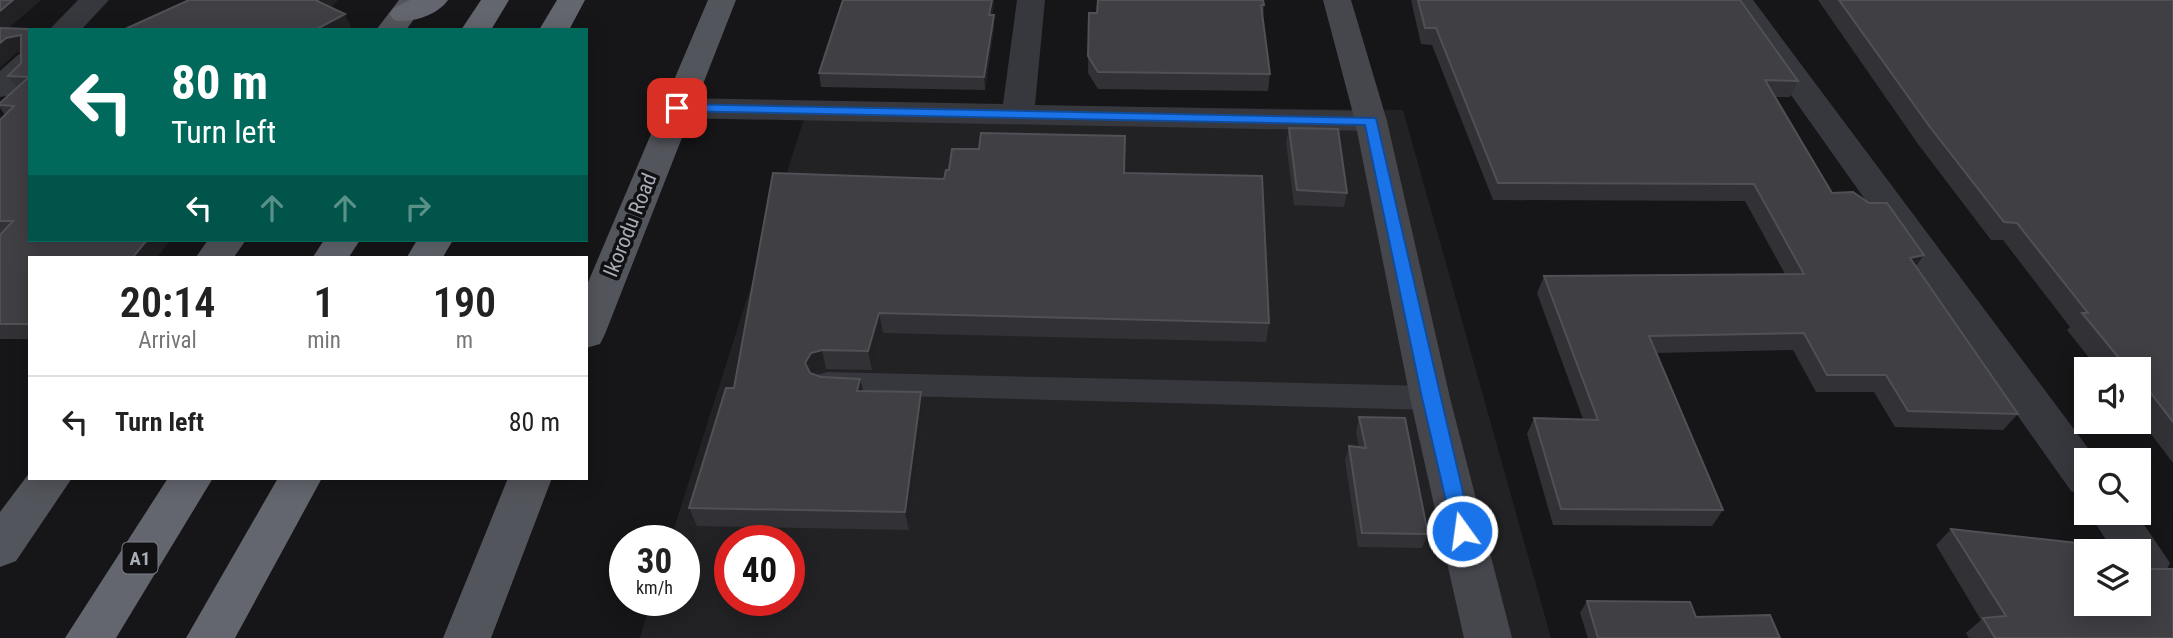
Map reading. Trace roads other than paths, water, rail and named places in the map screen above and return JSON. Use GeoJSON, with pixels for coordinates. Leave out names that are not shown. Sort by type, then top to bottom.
{"type":"FeatureCollection","features":[{"type":"Feature","properties":{"kind":"highway"},"geometry":{"type":"LineString","coordinates":[[403,14],[434,0]]}},
{"type":"Feature","properties":{"kind":"highway"},"geometry":{"type":"LineString","coordinates":[[477,28],[495,0]]}},
{"type":"Feature","properties":{"kind":"highway"},"geometry":{"type":"LineString","coordinates":[[555,28],[571,0]]}},
{"type":"Feature","properties":{"kind":"highway","name":"A1"},"geometry":{"type":"LineString","coordinates":[[89,638],[190,480]]}},
{"type":"Feature","properties":{"kind":"highway"},"geometry":{"type":"LineString","coordinates":[[210,638],[299,480]]}},
{"type":"Feature","properties":{"kind":"main road","name":"Ikorodu Road"},"geometry":{"type":"LineString","coordinates":[[588,329],[722,0]]}},
{"type":"Feature","properties":{"kind":"main road"},"geometry":{"type":"LineString","coordinates":[[215,256],[226,242]]}},
{"type":"Feature","properties":{"kind":"main road"},"geometry":{"type":"LineString","coordinates":[[0,547],[49,480]]}},
{"type":"Feature","properties":{"kind":"main road"},"geometry":{"type":"LineString","coordinates":[[467,638],[529,480]]}},
{"type":"Feature","properties":{"kind":"street"},"geometry":{"type":"LineString","coordinates":[[66,28],[95,0]]}},
{"type":"Feature","properties":{"kind":"street"},"geometry":{"type":"LineString","coordinates":[[1018,113],[1031,0]]}},
{"type":"Feature","properties":{"kind":"street"},"geometry":{"type":"LineString","coordinates":[[1337,0],[1371,121],[1430,398],[1488,638]]}},
{"type":"Feature","properties":{"kind":"street"},"geometry":{"type":"LineString","coordinates":[[1738,0],[2074,462]]}},
{"type":"Feature","properties":{"kind":"street"},"geometry":{"type":"LineString","coordinates":[[0,46],[28,45]]}},
{"type":"Feature","properties":{"kind":"street"},"geometry":{"type":"LineString","coordinates":[[0,88],[28,63]]}},
{"type":"Feature","properties":{"kind":"street"},"geometry":{"type":"LineString","coordinates":[[677,108],[1371,121]]}},
{"type":"Feature","properties":{"kind":"lane"},"geometry":{"type":"LineString","coordinates":[[827,383],[1430,398]]}}]}
